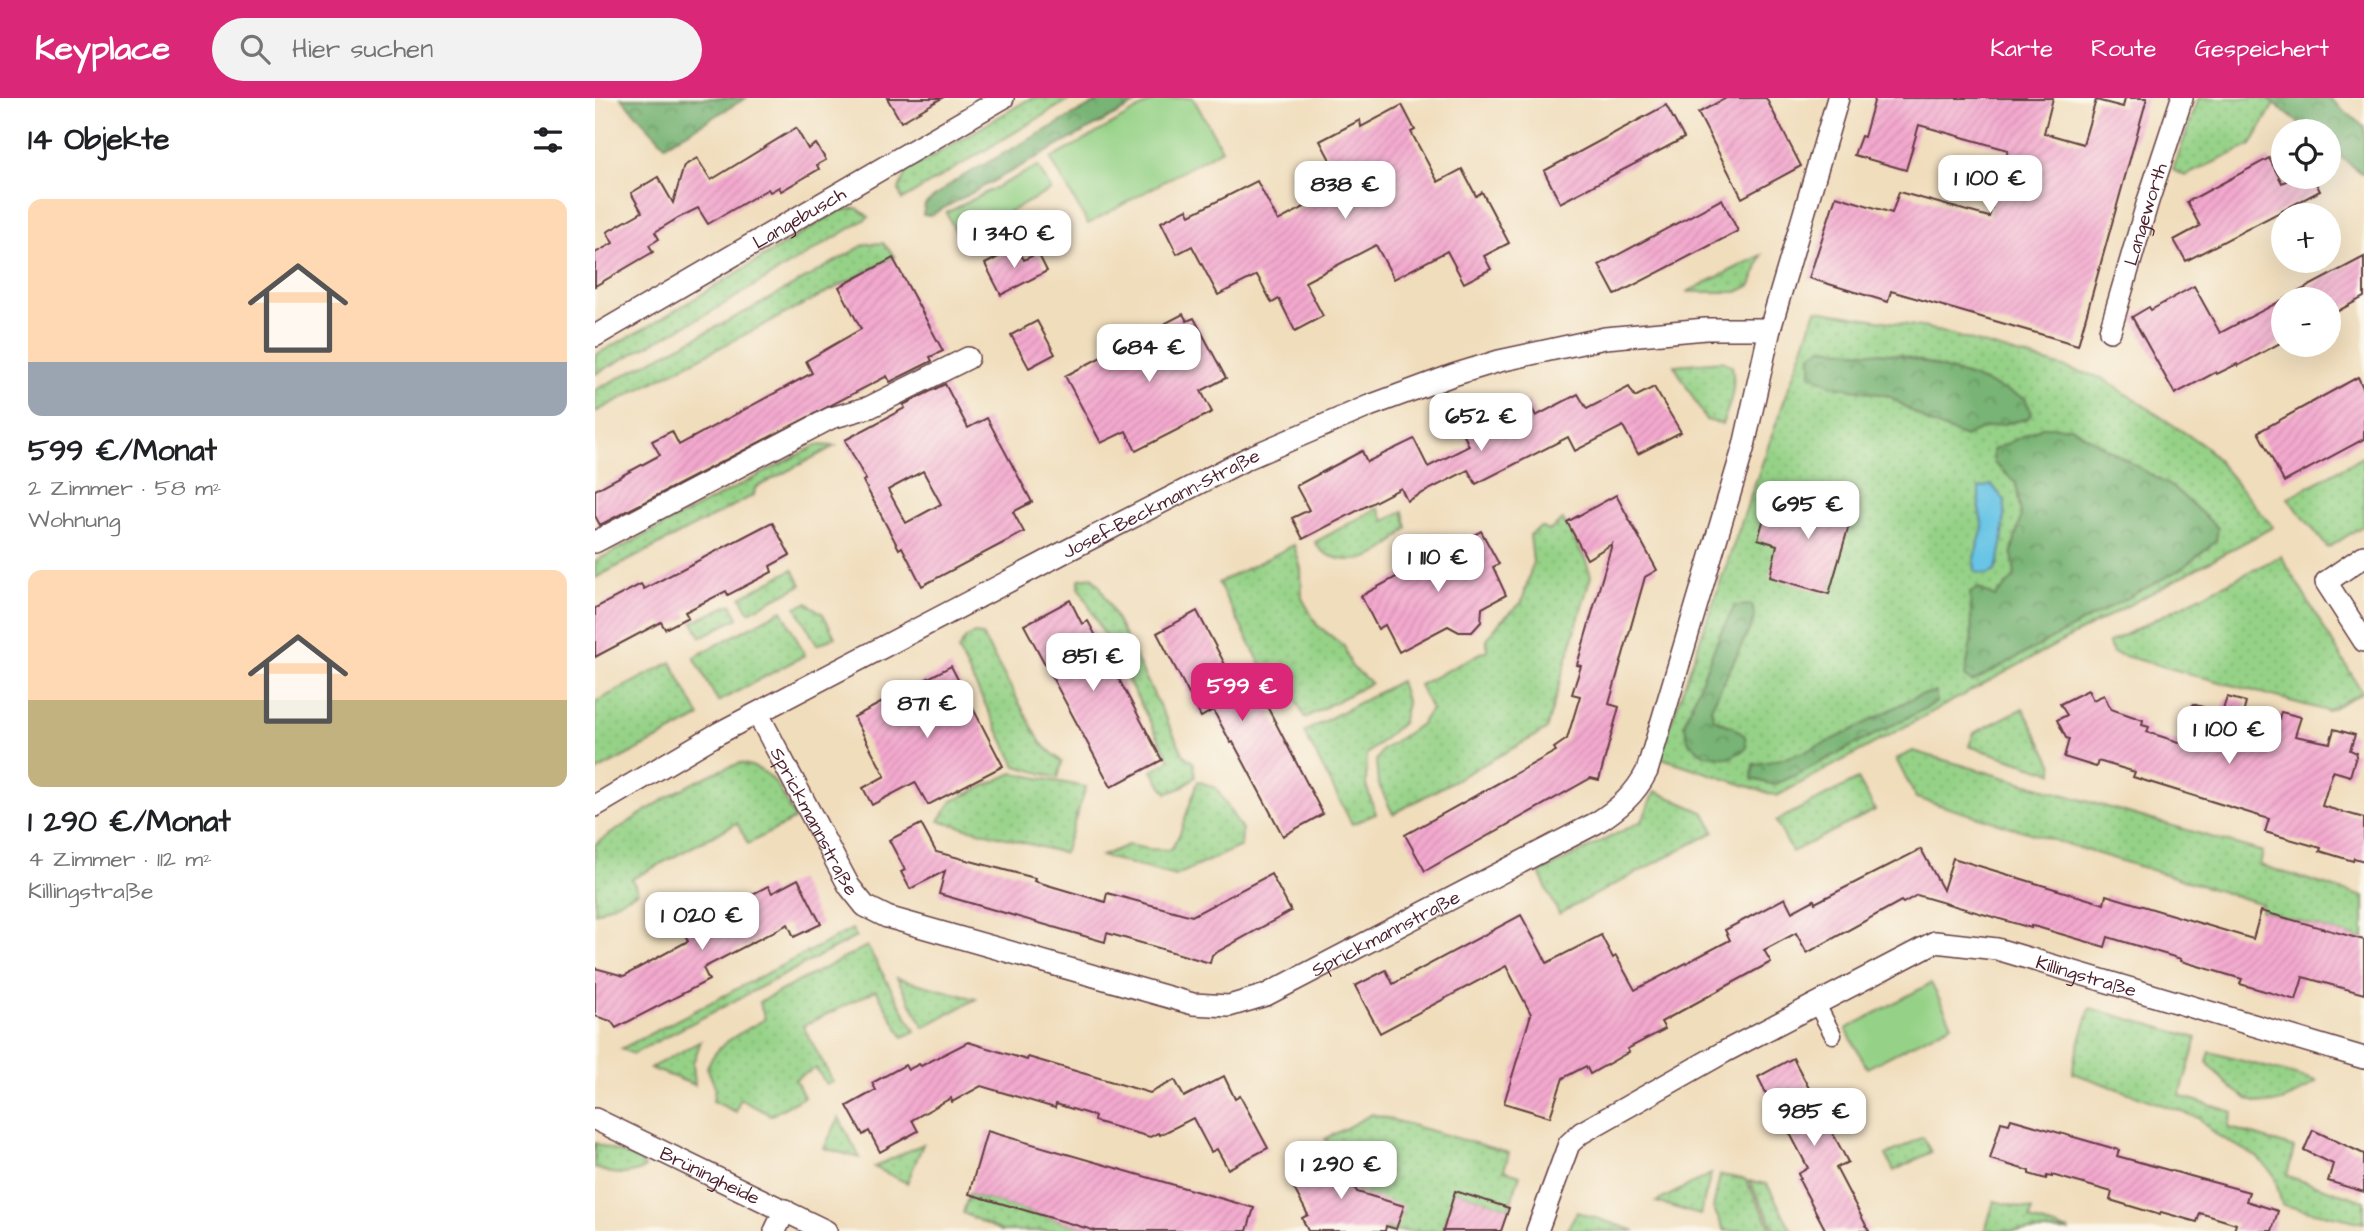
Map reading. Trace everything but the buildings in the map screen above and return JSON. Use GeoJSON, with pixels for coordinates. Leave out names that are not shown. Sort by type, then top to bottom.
{"type":"FeatureCollection","features":[{"type":"Feature","properties":{"kind":"street","name":"Langebusch"},"geometry":{"type":"LineString","coordinates":[[595,336],[1003,98]]}},
{"type":"Feature","properties":{"kind":"street"},"geometry":{"type":"LineString","coordinates":[[1770,329],[1838,98]]}},
{"type":"Feature","properties":{"kind":"street","name":"Langeworth"},"geometry":{"type":"LineString","coordinates":[[2110,331],[2182,98]]}},
{"type":"Feature","properties":{"kind":"street","name":"Sprickmannstraße"},"geometry":{"type":"LineString","coordinates":[[758,714],[849,886],[858,900],[872,911],[1193,1004],[1229,1006],[1252,1000],[1596,823],[1633,794],[1647,771],[1652,756],[1744,446],[1770,329]]}},
{"type":"Feature","properties":{"kind":"street","name":"Josef-Beckmann-Straße"},"geometry":{"type":"LineString","coordinates":[[595,806],[719,733],[1248,458],[1369,406],[1499,361],[1592,340],[1665,332],[1770,329]]}},
{"type":"Feature","properties":{"kind":"street"},"geometry":{"type":"LineString","coordinates":[[595,542],[831,418],[870,407],[968,358]]}},
{"type":"Feature","properties":{"kind":"street"},"geometry":{"type":"LineString","coordinates":[[2364,556],[2326,582],[2364,641]]}},
{"type":"Feature","properties":{"kind":"street","name":"Killingstraße"},"geometry":{"type":"LineString","coordinates":[[1537,1231],[1569,1144],[1581,1133],[1816,1003],[1935,942],[1997,949],[2364,1058]]}},
{"type":"Feature","properties":{"kind":"street"},"geometry":{"type":"LineString","coordinates":[[1816,1003],[1833,1035]]}},
{"type":"Feature","properties":{"kind":"street","name":"Brüningheide"},"geometry":{"type":"LineString","coordinates":[[595,1119],[826,1231]]}},
{"type":"Feature","properties":{"kind":"street"},"geometry":{"type":"LineString","coordinates":[[775,1231],[785,1210]]}},
{"type":"Feature","properties":{"kind":"green space"},"geometry":{"type":"Polygon","coordinates":[[[621,98],[746,98],[665,145],[621,98]]]}},
{"type":"Feature","properties":{"kind":"green space"},"geometry":{"type":"Polygon","coordinates":[[[1031,98],[1072,98],[902,200],[899,189],[906,172],[1031,98]]]}},
{"type":"Feature","properties":{"kind":"green space"},"geometry":{"type":"Polygon","coordinates":[[[1104,98],[1146,98],[931,215],[923,215],[925,204],[956,180],[1104,98]]]}},
{"type":"Feature","properties":{"kind":"green space"},"geometry":{"type":"Polygon","coordinates":[[[1158,98],[1193,98],[1222,149],[1088,224],[1051,159],[1158,98]]]}},
{"type":"Feature","properties":{"kind":"green space"},"geometry":{"type":"Polygon","coordinates":[[[2199,98],[2267,98],[2274,104],[2251,145],[2185,176],[2173,170],[2199,98]]]}},
{"type":"Feature","properties":{"kind":"green space"},"geometry":{"type":"Polygon","coordinates":[[[2267,98],[2329,98],[2364,127],[2364,175],[2341,157],[2341,119],[2294,119],[2267,98]]]}},
{"type":"Feature","properties":{"kind":"green space"},"geometry":{"type":"Polygon","coordinates":[[[1038,166],[1051,190],[959,238],[946,213],[1038,166]]]}},
{"type":"Feature","properties":{"kind":"green space"},"geometry":{"type":"Polygon","coordinates":[[[857,208],[869,217],[709,313],[595,374],[595,355],[651,325],[839,211],[857,208]]]}},
{"type":"Feature","properties":{"kind":"green space"},"geometry":{"type":"Polygon","coordinates":[[[883,243],[895,257],[595,412],[595,390],[749,310],[866,244],[883,243]]]}},
{"type":"Feature","properties":{"kind":"green space"},"geometry":{"type":"Polygon","coordinates":[[[1762,255],[1751,285],[1737,292],[1687,292],[1762,255]]]}},
{"type":"Feature","properties":{"kind":"green space"},"geometry":{"type":"Polygon","coordinates":[[[1816,310],[1927,328],[2102,378],[2206,447],[2273,527],[1777,796],[1659,757],[1816,310]]]}},
{"type":"Feature","properties":{"kind":"green space"},"geometry":{"type":"Polygon","coordinates":[[[1822,348],[1901,355],[1972,377],[2025,398],[2032,413],[2027,419],[1984,428],[1965,437],[1930,423],[1889,396],[1831,385],[1811,375],[1811,354],[1822,348]]]}},
{"type":"Feature","properties":{"kind":"green space"},"geometry":{"type":"Polygon","coordinates":[[[1723,361],[1732,366],[1733,389],[1722,424],[1706,420],[1674,365],[1723,361]]]}},
{"type":"Feature","properties":{"kind":"green space"},"geometry":{"type":"Polygon","coordinates":[[[2042,427],[2071,427],[2175,489],[2218,528],[2216,541],[2181,569],[1972,682],[1965,677],[1972,635],[1970,593],[1978,588],[1995,597],[2015,577],[2012,551],[2021,516],[2016,483],[1994,463],[1993,450],[2042,427]]]}},
{"type":"Feature","properties":{"kind":"green space"},"geometry":{"type":"Polygon","coordinates":[[[817,445],[835,446],[755,488],[754,495],[595,578],[595,561],[817,445]]]}},
{"type":"Feature","properties":{"kind":"green space"},"geometry":{"type":"Polygon","coordinates":[[[2364,456],[2364,525],[2328,548],[2288,498],[2364,456]]]}},
{"type":"Feature","properties":{"kind":"green space"},"geometry":{"type":"Polygon","coordinates":[[[1378,508],[1385,521],[1403,511],[1407,528],[1378,553],[1361,559],[1341,559],[1326,554],[1315,542],[1378,508]]]}},
{"type":"Feature","properties":{"kind":"green space"},"geometry":{"type":"Polygon","coordinates":[[[1563,520],[1586,561],[1591,576],[1546,730],[1393,814],[1378,783],[1376,761],[1382,750],[1421,724],[1431,709],[1419,685],[1487,650],[1487,639],[1501,621],[1522,602],[1533,562],[1530,535],[1541,527],[1549,531],[1563,520]]]}},
{"type":"Feature","properties":{"kind":"green space"},"geometry":{"type":"Polygon","coordinates":[[[1294,545],[1301,569],[1302,598],[1317,625],[1344,646],[1351,666],[1371,683],[1305,718],[1279,669],[1266,674],[1218,583],[1294,545]]]}},
{"type":"Feature","properties":{"kind":"green space"},"geometry":{"type":"Polygon","coordinates":[[[2281,556],[2362,692],[2327,711],[2113,653],[2108,643],[2281,556]]]}},
{"type":"Feature","properties":{"kind":"green space"},"geometry":{"type":"Polygon","coordinates":[[[793,569],[801,585],[749,612],[741,597],[793,569]]]}},
{"type":"Feature","properties":{"kind":"green space"},"geometry":{"type":"Polygon","coordinates":[[[1092,577],[1100,586],[1184,755],[1194,763],[1195,777],[1179,789],[1167,793],[1152,771],[1170,760],[1079,587],[1079,579],[1092,577]]]}},
{"type":"Feature","properties":{"kind":"green space"},"geometry":{"type":"Polygon","coordinates":[[[807,603],[823,614],[835,637],[817,645],[796,607],[807,603]]]}},
{"type":"Feature","properties":{"kind":"green space"},"geometry":{"type":"Polygon","coordinates":[[[731,604],[738,618],[701,637],[693,622],[731,604]]]}},
{"type":"Feature","properties":{"kind":"green space"},"geometry":{"type":"Polygon","coordinates":[[[1752,605],[1755,618],[1711,708],[1714,719],[1733,727],[1745,736],[1746,749],[1729,758],[1705,755],[1689,743],[1684,724],[1720,634],[1735,606],[1752,605]]]}},
{"type":"Feature","properties":{"kind":"green space"},"geometry":{"type":"Polygon","coordinates":[[[782,610],[805,655],[718,702],[694,657],[782,610]]]}},
{"type":"Feature","properties":{"kind":"green space"},"geometry":{"type":"Polygon","coordinates":[[[974,634],[982,635],[1041,743],[1062,762],[1058,778],[1016,766],[958,650],[966,638],[974,634]]]}},
{"type":"Feature","properties":{"kind":"green space"},"geometry":{"type":"Polygon","coordinates":[[[671,662],[700,717],[595,772],[595,702],[671,662]]]}},
{"type":"Feature","properties":{"kind":"green space"},"geometry":{"type":"Polygon","coordinates":[[[1400,681],[1407,704],[1402,723],[1367,754],[1366,785],[1376,814],[1352,824],[1304,732],[1400,681]]]}},
{"type":"Feature","properties":{"kind":"green space"},"geometry":{"type":"Polygon","coordinates":[[[1936,692],[1936,703],[1796,775],[1774,785],[1752,779],[1753,764],[1774,761],[1816,747],[1917,696],[1936,692]]]}},
{"type":"Feature","properties":{"kind":"green space"},"geometry":{"type":"Polygon","coordinates":[[[2023,708],[2053,765],[2053,773],[1969,746],[1974,733],[2023,708]]]}},
{"type":"Feature","properties":{"kind":"green space"},"geometry":{"type":"Polygon","coordinates":[[[1913,751],[2263,852],[2260,865],[2364,897],[2364,940],[2261,911],[2262,904],[1916,798],[1896,759],[1913,751]]]}},
{"type":"Feature","properties":{"kind":"green space"},"geometry":{"type":"Polygon","coordinates":[[[741,763],[763,771],[776,783],[795,819],[748,844],[737,823],[632,879],[638,892],[595,913],[595,844],[702,778],[741,763]]]}},
{"type":"Feature","properties":{"kind":"green space"},"geometry":{"type":"Polygon","coordinates":[[[1013,773],[1086,787],[1064,853],[939,821],[952,801],[1013,773]]]}},
{"type":"Feature","properties":{"kind":"green space"},"geometry":{"type":"Polygon","coordinates":[[[1858,779],[1875,810],[1792,852],[1776,821],[1858,779]]]}},
{"type":"Feature","properties":{"kind":"green space"},"geometry":{"type":"Polygon","coordinates":[[[1198,781],[1216,788],[1242,830],[1241,846],[1175,876],[1101,856],[1128,845],[1171,850],[1180,833],[1198,781]]]}},
{"type":"Feature","properties":{"kind":"green space"},"geometry":{"type":"Polygon","coordinates":[[[1655,791],[1705,813],[1714,832],[1559,914],[1539,873],[1642,821],[1655,791]]]}},
{"type":"Feature","properties":{"kind":"green space"},"geometry":{"type":"Polygon","coordinates":[[[852,929],[856,937],[633,1054],[621,1049],[852,929]]]}},
{"type":"Feature","properties":{"kind":"green space"},"geometry":{"type":"Polygon","coordinates":[[[867,946],[915,1031],[903,1037],[876,990],[803,1026],[833,1082],[826,1084],[816,1068],[795,1079],[804,1097],[771,1115],[740,1099],[736,1112],[713,1101],[715,1087],[707,1067],[724,1044],[765,1019],[759,1002],[867,946]]]}},
{"type":"Feature","properties":{"kind":"green space"},"geometry":{"type":"Polygon","coordinates":[[[897,978],[976,999],[924,1027],[897,978]]]}},
{"type":"Feature","properties":{"kind":"green space"},"geometry":{"type":"Polygon","coordinates":[[[1931,983],[1952,1024],[1867,1068],[1846,1029],[1931,983]]]}},
{"type":"Feature","properties":{"kind":"green space"},"geometry":{"type":"Polygon","coordinates":[[[2090,1008],[2197,1038],[2180,1096],[2233,1112],[2228,1127],[2294,1148],[2287,1176],[2364,1201],[2364,1223],[2282,1205],[2274,1175],[2257,1157],[2215,1134],[2199,1118],[2073,1073],[2090,1008]]]}},
{"type":"Feature","properties":{"kind":"green space"},"geometry":{"type":"Polygon","coordinates":[[[701,1041],[693,1063],[695,1085],[650,1068],[701,1041]]]}},
{"type":"Feature","properties":{"kind":"green space"},"geometry":{"type":"Polygon","coordinates":[[[2210,1052],[2317,1081],[2284,1100],[2270,1104],[2257,1103],[2233,1089],[2207,1062],[2210,1052]]]}},
{"type":"Feature","properties":{"kind":"green space"},"geometry":{"type":"Polygon","coordinates":[[[1372,1114],[1509,1153],[1504,1170],[1520,1175],[1509,1208],[1455,1191],[1443,1231],[1385,1231],[1386,1226],[1357,1192],[1338,1153],[1325,1139],[1372,1114]]]}},
{"type":"Feature","properties":{"kind":"green space"},"geometry":{"type":"Polygon","coordinates":[[[839,1118],[860,1158],[824,1148],[839,1118]]]}},
{"type":"Feature","properties":{"kind":"green space"},"geometry":{"type":"Polygon","coordinates":[[[1923,1137],[1931,1152],[1894,1171],[1886,1155],[1923,1137]]]}},
{"type":"Feature","properties":{"kind":"green space"},"geometry":{"type":"Polygon","coordinates":[[[595,1143],[642,1161],[645,1168],[620,1174],[595,1168],[595,1143]]]}},
{"type":"Feature","properties":{"kind":"green space"},"geometry":{"type":"Polygon","coordinates":[[[923,1144],[907,1183],[874,1167],[923,1144]]]}},
{"type":"Feature","properties":{"kind":"green space"},"geometry":{"type":"Polygon","coordinates":[[[1711,1174],[1700,1215],[1656,1202],[1711,1174]]]}},
{"type":"Feature","properties":{"kind":"green space"},"geometry":{"type":"Polygon","coordinates":[[[1720,1175],[1745,1179],[1773,1231],[1725,1231],[1713,1208],[1720,1175]]]}},
{"type":"Feature","properties":{"kind":"green space"},"geometry":{"type":"Polygon","coordinates":[[[1749,1181],[1767,1184],[1792,1231],[1776,1231],[1749,1181]]]}},
{"type":"Feature","properties":{"kind":"green space"},"geometry":{"type":"Polygon","coordinates":[[[969,1194],[1096,1231],[1001,1231],[963,1213],[969,1194]]]}},
{"type":"Feature","properties":{"kind":"green space"},"geometry":{"type":"Polygon","coordinates":[[[1994,1201],[2032,1210],[2030,1220],[2070,1231],[1985,1231],[1994,1201]]]}},
{"type":"Feature","properties":{"kind":"green space"},"geometry":{"type":"Polygon","coordinates":[[[1577,1212],[1636,1231],[1566,1231],[1577,1212]]]}},
{"type":"Feature","properties":{"kind":"water"},"geometry":{"type":"Polygon","coordinates":[[[1992,485],[2005,501],[2004,528],[1995,571],[1987,575],[1975,572],[1974,558],[1983,528],[1979,488],[1992,485]]]}}]}
